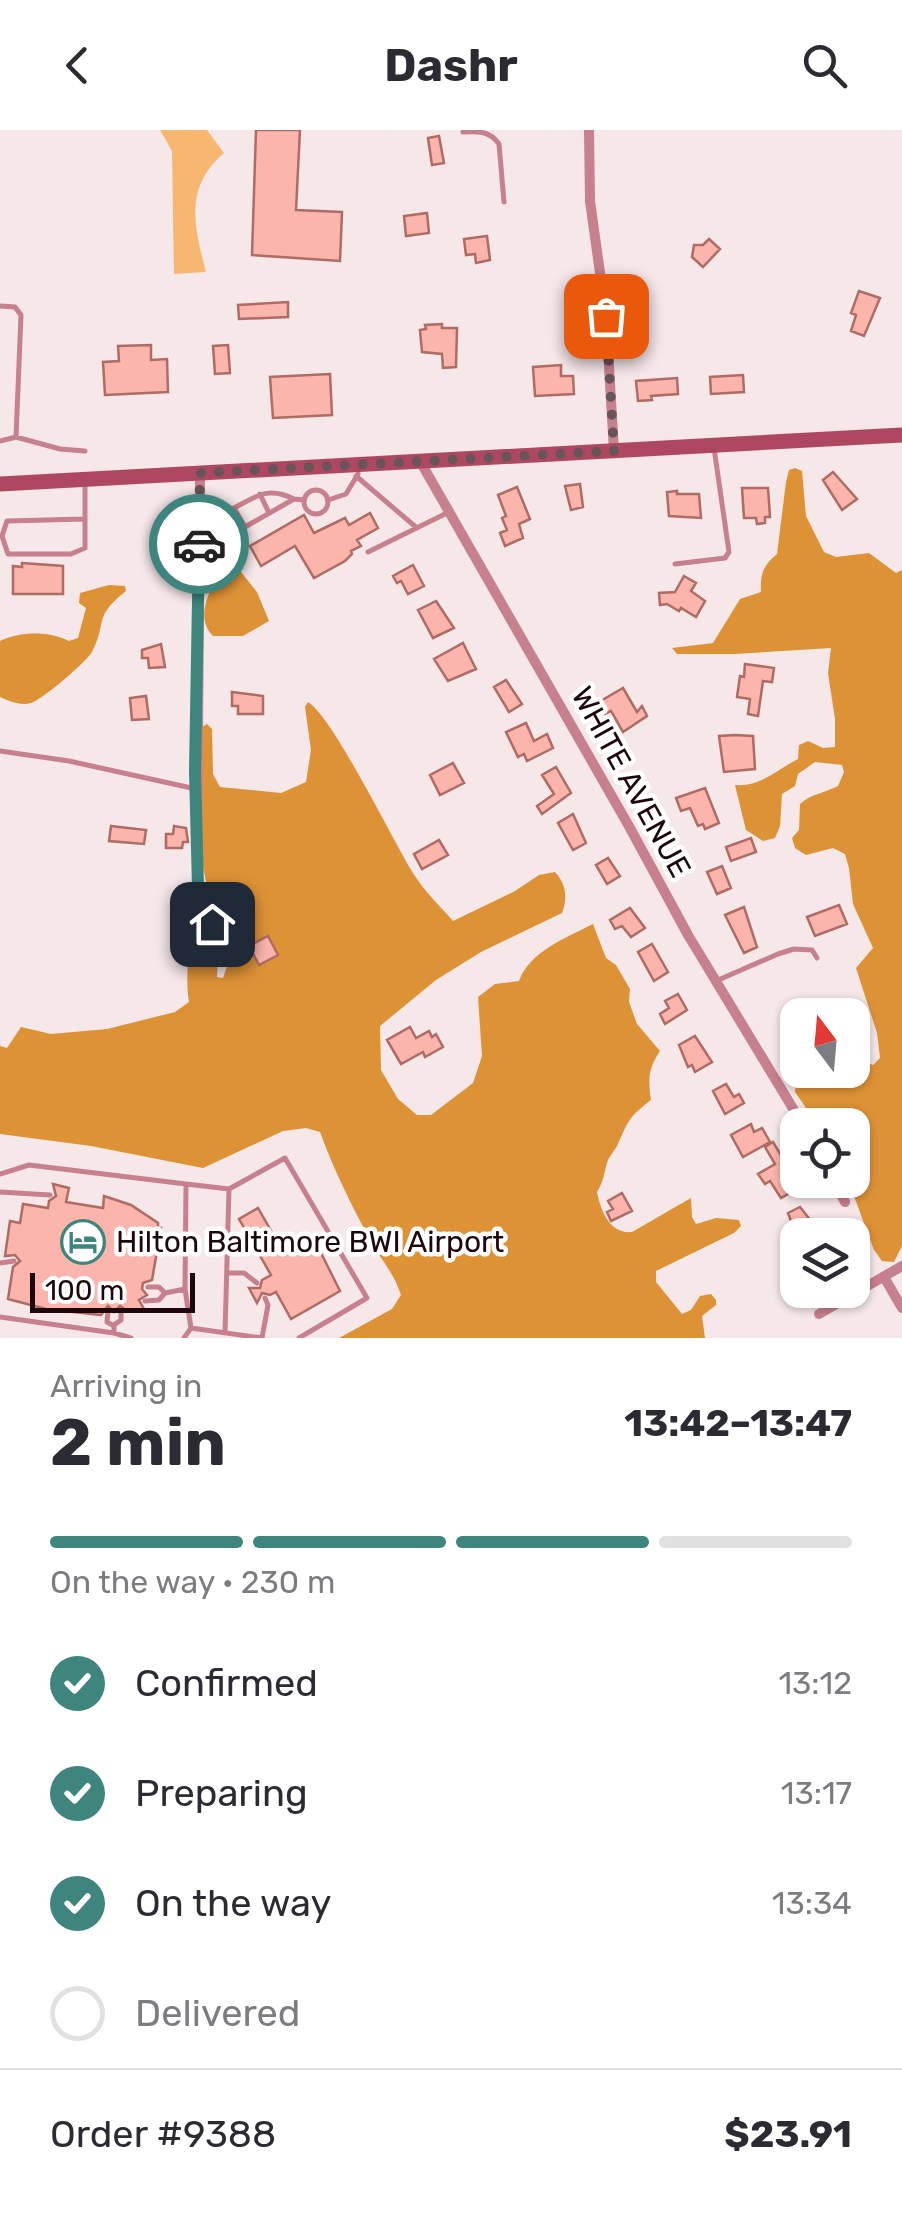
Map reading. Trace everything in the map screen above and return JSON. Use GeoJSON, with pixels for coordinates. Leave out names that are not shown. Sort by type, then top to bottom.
{"type":"FeatureCollection","features":[{"type":"Feature","properties":{"kind":"street"},"geometry":{"type":"LineString","coordinates":[[589,130],[590,201],[606,316],[614,451]]}},
{"type":"Feature","properties":{"kind":"street"},"geometry":{"type":"LineString","coordinates":[[0,484],[200,473],[360,470],[420,461],[902,436]]}},
{"type":"Feature","properties":{"kind":"street","name":"WHITE AVENUE"},"geometry":{"type":"LineString","coordinates":[[420,461],[716,981],[793,1108]]}},
{"type":"Feature","properties":{"kind":"street"},"geometry":{"type":"LineString","coordinates":[[200,473],[198,887],[212,924]]}},
{"type":"Feature","properties":{"kind":"street"},"geometry":{"type":"LineString","coordinates":[[843,1198],[845,1202]]}},
{"type":"Feature","properties":{"kind":"street"},"geometry":{"type":"LineString","coordinates":[[818,1314],[902,1266]]}},
{"type":"Feature","properties":{"kind":"street"},"geometry":{"type":"LineString","coordinates":[[884,1277],[902,1308]]}},
{"type":"Feature","properties":{"kind":"lane"},"geometry":{"type":"LineString","coordinates":[[463,132],[481,131],[499,144],[504,202]]}},
{"type":"Feature","properties":{"kind":"lane"},"geometry":{"type":"LineString","coordinates":[[0,306],[15,307],[21,315],[16,437]]}},
{"type":"Feature","properties":{"kind":"lane"},"geometry":{"type":"LineString","coordinates":[[0,441],[16,437],[84,451]]}},
{"type":"Feature","properties":{"kind":"lane"},"geometry":{"type":"LineString","coordinates":[[675,564],[724,558],[729,552],[714,446]]}},
{"type":"Feature","properties":{"kind":"lane"},"geometry":{"type":"LineString","coordinates":[[328,500],[346,494],[360,470],[416,528]]}},
{"type":"Feature","properties":{"kind":"lane"},"geometry":{"type":"LineString","coordinates":[[85,479],[86,519],[84,548],[70,554],[8,554],[2,536],[7,521],[86,519]]}},
{"type":"Feature","properties":{"kind":"lane"},"geometry":{"type":"LineString","coordinates":[[315,490],[324,492],[328,500],[319,514],[308,511],[304,500],[308,492],[315,490]]}},
{"type":"Feature","properties":{"kind":"lane"},"geometry":{"type":"LineString","coordinates":[[294,499],[245,527],[234,508],[260,494],[278,491],[304,500]]}},
{"type":"Feature","properties":{"kind":"lane"},"geometry":{"type":"LineString","coordinates":[[260,494],[269,513]]}},
{"type":"Feature","properties":{"kind":"lane"},"geometry":{"type":"LineString","coordinates":[[368,552],[449,512]]}},
{"type":"Feature","properties":{"kind":"lane"},"geometry":{"type":"LineString","coordinates":[[0,751],[196,788]]}},
{"type":"Feature","properties":{"kind":"lane"},"geometry":{"type":"LineString","coordinates":[[716,981],[794,949],[812,950],[817,958]]}},
{"type":"Feature","properties":{"kind":"lane"},"geometry":{"type":"LineString","coordinates":[[0,1174],[29,1166],[229,1189],[285,1158],[366,1298],[298,1338]]}},
{"type":"Feature","properties":{"kind":"lane"},"geometry":{"type":"LineString","coordinates":[[184,1338],[191,1328],[185,1290],[186,1184]]}},
{"type":"Feature","properties":{"kind":"lane"},"geometry":{"type":"LineString","coordinates":[[225,1333],[229,1189]]}},
{"type":"Feature","properties":{"kind":"lane"},"geometry":{"type":"LineString","coordinates":[[0,1192],[50,1195]]}},
{"type":"Feature","properties":{"kind":"lane"},"geometry":{"type":"LineString","coordinates":[[0,1263],[14,1262]]}},
{"type":"Feature","properties":{"kind":"lane"},"geometry":{"type":"LineString","coordinates":[[228,1272],[244,1273],[257,1283]]}},
{"type":"Feature","properties":{"kind":"lane"},"geometry":{"type":"LineString","coordinates":[[148,1287],[159,1287],[164,1293]]}},
{"type":"Feature","properties":{"kind":"lane"},"geometry":{"type":"LineString","coordinates":[[146,1301],[185,1290]]}},
{"type":"Feature","properties":{"kind":"lane"},"geometry":{"type":"LineString","coordinates":[[191,1328],[262,1338],[268,1306],[265,1298]]}},
{"type":"Feature","properties":{"kind":"lane"},"geometry":{"type":"LineString","coordinates":[[108,1312],[108,1322],[114,1329],[131,1338]]}},
{"type":"Feature","properties":{"kind":"lane"},"geometry":{"type":"LineString","coordinates":[[114,1329],[122,1312]]}},
{"type":"Feature","properties":{"kind":"lane"},"geometry":{"type":"LineString","coordinates":[[0,1317],[114,1329]]}},
{"type":"Feature","properties":{"kind":"shaded area"},"geometry":{"type":"Polygon","coordinates":[[[160,130],[207,130],[224,153],[203,179],[195,208],[206,272],[174,274],[172,151],[160,130]]]}},
{"type":"Feature","properties":{"kind":"shaded area"},"geometry":{"type":"Polygon","coordinates":[[[789,470],[802,471],[806,516],[824,552],[836,557],[869,553],[896,573],[902,570],[902,1246],[894,1262],[882,1261],[874,1250],[870,1218],[862,1218],[855,1198],[870,1198],[870,1108],[806,1108],[795,1092],[795,1088],[870,1088],[870,1064],[880,1058],[870,998],[866,998],[856,968],[873,948],[853,904],[845,854],[833,848],[806,855],[795,848],[792,838],[799,830],[800,804],[838,786],[844,772],[842,765],[815,762],[798,774],[795,786],[782,794],[780,826],[775,838],[763,841],[746,830],[735,785],[761,781],[798,759],[799,745],[808,741],[823,748],[835,747],[828,673],[831,648],[677,654],[672,648],[713,643],[740,599],[761,592],[763,571],[777,554],[789,470]]]}},
{"type":"Feature","properties":{"kind":"shaded area"},"geometry":{"type":"Polygon","coordinates":[[[225,557],[257,592],[269,621],[243,636],[213,636],[205,623],[206,602],[225,557]]]}},
{"type":"Feature","properties":{"kind":"shaded area"},"geometry":{"type":"Polygon","coordinates":[[[109,585],[125,586],[126,591],[105,614],[97,642],[81,664],[31,703],[0,697],[0,641],[35,634],[69,641],[78,638],[86,608],[79,603],[80,593],[109,585]]]}},
{"type":"Feature","properties":{"kind":"shaded area"},"geometry":{"type":"Polygon","coordinates":[[[308,702],[347,754],[417,880],[453,921],[539,875],[555,872],[565,891],[562,913],[481,952],[436,980],[380,1026],[381,1070],[398,1099],[417,1115],[431,1115],[473,1083],[482,1056],[478,997],[495,984],[519,981],[540,953],[593,924],[606,958],[616,965],[630,989],[629,1002],[637,1024],[660,1051],[650,1074],[651,1100],[630,1120],[608,1159],[597,1192],[599,1200],[608,1220],[624,1232],[632,1232],[691,1198],[696,1224],[716,1218],[739,1220],[741,1226],[734,1233],[656,1271],[656,1282],[682,1314],[691,1310],[700,1296],[711,1294],[716,1300],[716,1305],[702,1316],[705,1338],[339,1338],[392,1309],[401,1295],[352,1205],[320,1132],[306,1128],[283,1131],[203,1168],[91,1146],[0,1134],[0,1046],[7,1048],[21,1027],[51,1034],[107,1029],[175,1012],[189,1002],[187,946],[174,912],[180,902],[194,900],[218,952],[217,977],[223,978],[231,955],[209,898],[201,855],[202,727],[207,724],[212,729],[213,774],[220,787],[281,793],[306,782],[311,750],[305,707],[308,702]]]}},
{"type":"Feature","properties":{"kind":"building"},"geometry":{"type":"Polygon","coordinates":[[[256,130],[300,130],[296,210],[342,212],[340,261],[252,255],[256,130]]]}},
{"type":"Feature","properties":{"kind":"building"},"geometry":{"type":"Polygon","coordinates":[[[439,136],[444,163],[432,165],[428,138],[439,136]]]}},
{"type":"Feature","properties":{"kind":"building"},"geometry":{"type":"Polygon","coordinates":[[[427,213],[429,233],[406,236],[404,216],[427,213]]]}},
{"type":"Feature","properties":{"kind":"building"},"geometry":{"type":"Polygon","coordinates":[[[487,236],[490,260],[476,263],[475,254],[466,255],[464,239],[487,236]]]}},
{"type":"Feature","properties":{"kind":"building"},"geometry":{"type":"Polygon","coordinates":[[[709,239],[720,249],[703,267],[692,257],[694,245],[703,245],[709,239]]]}},
{"type":"Feature","properties":{"kind":"building"},"geometry":{"type":"Polygon","coordinates":[[[859,291],[880,298],[864,336],[851,331],[856,315],[851,313],[859,291]]]}},
{"type":"Feature","properties":{"kind":"building"},"geometry":{"type":"Polygon","coordinates":[[[288,302],[288,317],[239,319],[238,305],[288,302]]]}},
{"type":"Feature","properties":{"kind":"building"},"geometry":{"type":"Polygon","coordinates":[[[442,324],[442,328],[457,328],[456,367],[443,368],[442,354],[422,352],[420,330],[426,329],[425,325],[442,324]]]}},
{"type":"Feature","properties":{"kind":"building"},"geometry":{"type":"Polygon","coordinates":[[[151,345],[151,360],[167,359],[168,392],[105,395],[103,362],[119,361],[118,346],[151,345]]]}},
{"type":"Feature","properties":{"kind":"building"},"geometry":{"type":"Polygon","coordinates":[[[228,345],[230,373],[215,374],[213,346],[228,345]]]}},
{"type":"Feature","properties":{"kind":"building"},"geometry":{"type":"Polygon","coordinates":[[[561,365],[561,376],[573,376],[574,394],[535,396],[533,367],[561,365]]]}},
{"type":"Feature","properties":{"kind":"building"},"geometry":{"type":"Polygon","coordinates":[[[330,374],[332,415],[273,418],[270,377],[330,374]]]}},
{"type":"Feature","properties":{"kind":"building"},"geometry":{"type":"Polygon","coordinates":[[[743,375],[744,392],[711,394],[710,377],[743,375]]]}},
{"type":"Feature","properties":{"kind":"building"},"geometry":{"type":"Polygon","coordinates":[[[677,378],[678,394],[638,401],[636,381],[677,378]]]}},
{"type":"Feature","properties":{"kind":"building"},"geometry":{"type":"Polygon","coordinates":[[[833,472],[857,499],[842,510],[823,480],[833,472]]]}},
{"type":"Feature","properties":{"kind":"building"},"geometry":{"type":"Polygon","coordinates":[[[580,484],[583,507],[571,510],[565,486],[580,484]]]}},
{"type":"Feature","properties":{"kind":"building"},"geometry":{"type":"Polygon","coordinates":[[[517,487],[530,519],[519,524],[523,538],[505,546],[500,533],[507,530],[502,518],[506,516],[498,495],[517,487]]]}},
{"type":"Feature","properties":{"kind":"building"},"geometry":{"type":"Polygon","coordinates":[[[742,488],[768,488],[770,517],[765,517],[765,523],[744,518],[742,488]]]}},
{"type":"Feature","properties":{"kind":"building"},"geometry":{"type":"Polygon","coordinates":[[[667,492],[699,494],[701,518],[669,516],[667,492]]]}},
{"type":"Feature","properties":{"kind":"building"},"geometry":{"type":"Polygon","coordinates":[[[370,513],[378,528],[357,540],[361,546],[351,551],[345,561],[314,578],[295,546],[261,566],[250,546],[304,515],[314,533],[345,518],[349,525],[370,513]]]}},
{"type":"Feature","properties":{"kind":"building"},"geometry":{"type":"Polygon","coordinates":[[[22,563],[63,566],[63,594],[13,594],[13,566],[22,567],[22,563]]]}},
{"type":"Feature","properties":{"kind":"building"},"geometry":{"type":"Polygon","coordinates":[[[413,565],[424,586],[408,594],[393,576],[413,565]]]}},
{"type":"Feature","properties":{"kind":"building"},"geometry":{"type":"Polygon","coordinates":[[[684,576],[696,583],[691,591],[705,601],[696,617],[681,608],[679,611],[667,604],[660,605],[659,593],[675,592],[684,576]]]}},
{"type":"Feature","properties":{"kind":"building"},"geometry":{"type":"Polygon","coordinates":[[[436,601],[454,628],[433,638],[418,610],[436,601]]]}},
{"type":"Feature","properties":{"kind":"building"},"geometry":{"type":"Polygon","coordinates":[[[463,643],[476,669],[448,681],[434,659],[463,643]]]}},
{"type":"Feature","properties":{"kind":"building"},"geometry":{"type":"Polygon","coordinates":[[[161,644],[165,667],[149,668],[142,650],[161,644]]]}},
{"type":"Feature","properties":{"kind":"building"},"geometry":{"type":"Polygon","coordinates":[[[745,664],[774,668],[772,682],[763,681],[758,716],[748,714],[750,699],[737,697],[745,664]]]}},
{"type":"Feature","properties":{"kind":"building"},"geometry":{"type":"Polygon","coordinates":[[[506,680],[522,704],[509,712],[494,687],[506,680]]]}},
{"type":"Feature","properties":{"kind":"building"},"geometry":{"type":"Polygon","coordinates":[[[623,688],[637,712],[642,706],[647,716],[623,732],[611,711],[605,714],[599,702],[623,688]]]}},
{"type":"Feature","properties":{"kind":"building"},"geometry":{"type":"Polygon","coordinates":[[[232,692],[263,696],[263,714],[238,714],[238,706],[232,706],[232,692]]]}},
{"type":"Feature","properties":{"kind":"building"},"geometry":{"type":"Polygon","coordinates":[[[146,696],[149,719],[132,720],[130,698],[146,696]]]}},
{"type":"Feature","properties":{"kind":"building"},"geometry":{"type":"Polygon","coordinates":[[[526,723],[534,741],[547,734],[553,748],[527,761],[524,754],[518,757],[506,732],[526,723]]]}},
{"type":"Feature","properties":{"kind":"building"},"geometry":{"type":"Polygon","coordinates":[[[719,736],[753,736],[755,769],[724,772],[719,736]]]}},
{"type":"Feature","properties":{"kind":"building"},"geometry":{"type":"Polygon","coordinates":[[[453,763],[464,783],[440,795],[430,775],[453,763]]]}},
{"type":"Feature","properties":{"kind":"building"},"geometry":{"type":"Polygon","coordinates":[[[556,767],[571,793],[542,814],[537,806],[554,794],[542,775],[556,767]]]}},
{"type":"Feature","properties":{"kind":"building"},"geometry":{"type":"Polygon","coordinates":[[[705,788],[719,823],[705,829],[703,824],[698,826],[690,808],[681,811],[676,798],[705,788]]]}},
{"type":"Feature","properties":{"kind":"building"},"geometry":{"type":"Polygon","coordinates":[[[573,814],[586,843],[573,850],[558,823],[573,814]]]}},
{"type":"Feature","properties":{"kind":"building"},"geometry":{"type":"Polygon","coordinates":[[[111,826],[146,830],[144,844],[109,841],[111,826]]]}},
{"type":"Feature","properties":{"kind":"building"},"geometry":{"type":"Polygon","coordinates":[[[174,826],[186,828],[188,842],[183,842],[182,848],[166,848],[166,834],[173,834],[174,826]]]}},
{"type":"Feature","properties":{"kind":"building"},"geometry":{"type":"Polygon","coordinates":[[[751,838],[756,852],[731,861],[726,847],[751,838]]]}},
{"type":"Feature","properties":{"kind":"building"},"geometry":{"type":"Polygon","coordinates":[[[439,840],[448,855],[422,869],[414,854],[439,840]]]}},
{"type":"Feature","properties":{"kind":"building"},"geometry":{"type":"Polygon","coordinates":[[[608,858],[620,876],[607,884],[596,865],[608,858]]]}},
{"type":"Feature","properties":{"kind":"building"},"geometry":{"type":"Polygon","coordinates":[[[722,866],[731,888],[717,894],[707,872],[722,866]]]}},
{"type":"Feature","properties":{"kind":"building"},"geometry":{"type":"Polygon","coordinates":[[[839,905],[847,924],[815,936],[807,917],[839,905]]]}},
{"type":"Feature","properties":{"kind":"building"},"geometry":{"type":"Polygon","coordinates":[[[744,907],[757,947],[744,953],[725,915],[744,907]]]}},
{"type":"Feature","properties":{"kind":"building"},"geometry":{"type":"Polygon","coordinates":[[[630,908],[645,928],[631,937],[622,926],[615,929],[610,920],[630,908]]]}},
{"type":"Feature","properties":{"kind":"building"},"geometry":{"type":"Polygon","coordinates":[[[268,936],[278,955],[259,965],[249,946],[268,936]]]}},
{"type":"Feature","properties":{"kind":"building"},"geometry":{"type":"Polygon","coordinates":[[[652,944],[668,972],[654,981],[638,952],[652,944]]]}},
{"type":"Feature","properties":{"kind":"building"},"geometry":{"type":"Polygon","coordinates":[[[678,994],[687,1010],[665,1024],[660,1014],[669,1008],[665,1001],[678,994]]]}},
{"type":"Feature","properties":{"kind":"building"},"geometry":{"type":"Polygon","coordinates":[[[410,1027],[416,1038],[429,1031],[432,1037],[436,1034],[443,1047],[401,1064],[387,1040],[410,1027]]]}},
{"type":"Feature","properties":{"kind":"building"},"geometry":{"type":"Polygon","coordinates":[[[695,1036],[712,1062],[695,1072],[692,1065],[688,1067],[679,1045],[695,1036]]]}},
{"type":"Feature","properties":{"kind":"building"},"geometry":{"type":"Polygon","coordinates":[[[726,1084],[734,1097],[739,1094],[744,1103],[725,1114],[713,1091],[726,1084]]]}},
{"type":"Feature","properties":{"kind":"building"},"geometry":{"type":"Polygon","coordinates":[[[751,1124],[754,1132],[762,1128],[770,1142],[743,1157],[731,1135],[751,1124]]]}},
{"type":"Feature","properties":{"kind":"building"},"geometry":{"type":"Polygon","coordinates":[[[773,1142],[780,1154],[780,1196],[770,1181],[765,1184],[758,1174],[775,1164],[765,1147],[773,1142]]]}},
{"type":"Feature","properties":{"kind":"building","name":"Hilton Baltimore BWI Airport"},"geometry":{"type":"Polygon","coordinates":[[[53,1184],[69,1188],[66,1202],[103,1208],[104,1196],[131,1205],[158,1223],[161,1228],[152,1280],[143,1283],[147,1295],[139,1300],[144,1309],[127,1311],[120,1306],[114,1312],[108,1306],[101,1315],[46,1309],[8,1299],[13,1267],[20,1261],[15,1255],[5,1256],[10,1221],[20,1223],[23,1204],[48,1208],[49,1201],[56,1196],[53,1184]]]}},
{"type":"Feature","properties":{"kind":"building"},"geometry":{"type":"Polygon","coordinates":[[[622,1193],[632,1211],[611,1221],[607,1212],[613,1209],[608,1201],[622,1193]]]}},
{"type":"Feature","properties":{"kind":"building"},"geometry":{"type":"Polygon","coordinates":[[[800,1207],[809,1218],[790,1218],[788,1213],[800,1207]]]}},
{"type":"Feature","properties":{"kind":"building"},"geometry":{"type":"Polygon","coordinates":[[[258,1208],[285,1255],[314,1239],[340,1291],[291,1319],[276,1292],[262,1293],[257,1303],[249,1288],[260,1288],[262,1280],[271,1275],[239,1219],[258,1208]]]}},
{"type":"Feature","properties":{"kind":"way so far"},"geometry":{"type":"LineString","coordinates":[[199,544],[200,473],[614,451],[606,316]]}},
{"type":"Feature","properties":{"kind":"place","name":"Hilton Baltimore BWI Airport"},"geometry":{"type":"Point","coordinates":[83,1242]}},
{"type":"Feature","properties":{"kind":"route"},"geometry":{"type":"LineString","coordinates":[[199,544],[195,771],[198,887],[212,924]]}}]}
